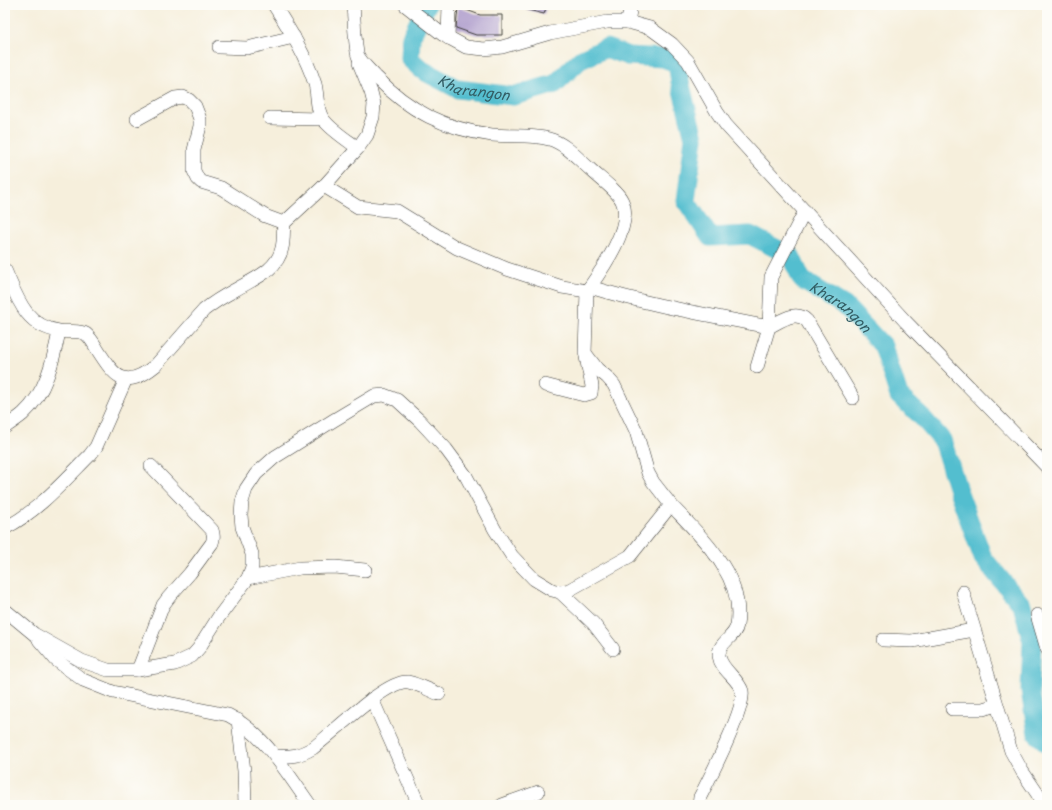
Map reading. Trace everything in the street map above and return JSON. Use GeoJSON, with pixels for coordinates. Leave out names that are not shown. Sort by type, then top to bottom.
{"type":"FeatureCollection","features":[{"type":"Feature","properties":{"kind":"street"},"geometry":{"type":"LineString","coordinates":[[274,5],[304,56],[315,84],[319,111],[322,119],[358,148]]}},
{"type":"Feature","properties":{"kind":"street"},"geometry":{"type":"LineString","coordinates":[[5,270],[22,308],[36,323],[59,332],[82,332],[88,336],[113,372],[119,377],[126,379],[140,377],[148,372],[156,365],[204,310],[237,289],[257,279],[273,266],[282,249],[284,223],[324,186],[358,148],[367,135],[371,126],[374,110],[371,92],[357,55],[353,5]]}},
{"type":"Feature","properties":{"kind":"street"},"geometry":{"type":"LineString","coordinates":[[405,5],[445,36],[466,47],[484,49],[502,47],[550,33],[607,22],[628,22],[650,28],[672,44],[688,61],[716,112],[726,125],[906,322],[1047,467]]}},
{"type":"Feature","properties":{"kind":"street"},"geometry":{"type":"LineString","coordinates":[[445,36],[449,5]]}},
{"type":"Feature","properties":{"kind":"street"},"geometry":{"type":"LineString","coordinates":[[628,22],[630,5]]}},
{"type":"Feature","properties":{"kind":"street"},"geometry":{"type":"LineString","coordinates":[[219,47],[247,48],[294,37]]}},
{"type":"Feature","properties":{"kind":"street"},"geometry":{"type":"LineString","coordinates":[[357,55],[382,83],[400,100],[417,111],[443,123],[475,132],[494,135],[540,137],[557,142],[574,155],[619,196],[624,205],[621,232],[615,248],[589,289],[585,353],[592,386],[591,393],[584,395],[545,385]]}},
{"type":"Feature","properties":{"kind":"street"},"geometry":{"type":"LineString","coordinates":[[137,119],[175,98],[183,97],[189,100],[194,106],[200,119],[200,126],[194,150],[194,171],[198,179],[201,182],[221,188],[264,216],[284,223]]}},
{"type":"Feature","properties":{"kind":"street"},"geometry":{"type":"LineString","coordinates":[[270,118],[322,119]]}},
{"type":"Feature","properties":{"kind":"street"},"geometry":{"type":"LineString","coordinates":[[324,186],[358,207],[397,211],[457,248],[507,269],[562,287],[589,289],[769,327],[792,316],[800,315],[807,320],[853,398]]}},
{"type":"Feature","properties":{"kind":"street"},"geometry":{"type":"LineString","coordinates":[[758,367],[760,355],[769,327],[770,282],[774,271],[805,211]]}},
{"type":"Feature","properties":{"kind":"street"},"geometry":{"type":"LineString","coordinates":[[5,427],[24,413],[46,381],[52,365],[59,332]]}},
{"type":"Feature","properties":{"kind":"street"},"geometry":{"type":"LineString","coordinates":[[585,353],[597,369],[607,376],[614,385],[636,431],[648,473],[653,482],[671,505],[720,560],[729,578],[737,602],[736,629],[722,644],[719,656],[721,663],[741,689],[743,696],[726,744],[700,797],[699,805]]}},
{"type":"Feature","properties":{"kind":"street"},"geometry":{"type":"LineString","coordinates":[[5,528],[17,522],[31,511],[90,455],[96,447],[126,379]]}},
{"type":"Feature","properties":{"kind":"street"},"geometry":{"type":"LineString","coordinates":[[34,634],[82,661],[108,670],[138,670],[175,664],[192,656],[248,578],[252,567],[253,560],[242,527],[241,515],[242,502],[246,489],[256,474],[275,457],[334,420],[374,396],[384,395],[397,400],[420,421],[446,449],[466,476],[495,530],[512,556],[534,579],[552,590],[560,592],[593,623],[613,649]]}},
{"type":"Feature","properties":{"kind":"street"},"geometry":{"type":"LineString","coordinates":[[138,670],[163,605],[172,592],[190,573],[212,544],[214,539],[212,530],[151,466]]}},
{"type":"Feature","properties":{"kind":"street"},"geometry":{"type":"LineString","coordinates":[[560,592],[575,587],[630,556],[671,505]]}},
{"type":"Feature","properties":{"kind":"street"},"geometry":{"type":"LineString","coordinates":[[248,578],[300,568],[335,567],[365,570]]}},
{"type":"Feature","properties":{"kind":"street"},"geometry":{"type":"LineString","coordinates":[[963,592],[1011,751],[1022,771],[1045,805]]}},
{"type":"Feature","properties":{"kind":"street"},"geometry":{"type":"LineString","coordinates":[[5,610],[34,634],[56,660],[83,680],[113,692],[228,715],[238,720],[276,756],[310,805]]}},
{"type":"Feature","properties":{"kind":"street"},"geometry":{"type":"LineString","coordinates":[[1037,615],[1047,649]]}},
{"type":"Feature","properties":{"kind":"street"},"geometry":{"type":"LineString","coordinates":[[883,640],[912,641],[974,630]]}},
{"type":"Feature","properties":{"kind":"street"},"geometry":{"type":"LineString","coordinates":[[276,756],[293,757],[313,748],[372,699],[394,686],[406,682],[439,694]]}},
{"type":"Feature","properties":{"kind":"street"},"geometry":{"type":"LineString","coordinates":[[372,699],[419,805]]}},
{"type":"Feature","properties":{"kind":"street"},"geometry":{"type":"LineString","coordinates":[[952,709],[983,709],[996,705]]}},
{"type":"Feature","properties":{"kind":"street"},"geometry":{"type":"LineString","coordinates":[[238,720],[246,805]]}},
{"type":"Feature","properties":{"kind":"street"},"geometry":{"type":"LineString","coordinates":[[502,805],[538,792]]}},
{"type":"Feature","properties":{"kind":"building"},"geometry":{"type":"Polygon","coordinates":[[[520,5],[547,5],[544,14],[520,8],[520,5]]]}},
{"type":"Feature","properties":{"kind":"building"},"geometry":{"type":"Polygon","coordinates":[[[458,7],[480,15],[502,15],[502,35],[476,35],[456,28],[458,7]]]}},
{"type":"Feature","properties":{"kind":"waterway","name":"Kharangon"},"geometry":{"type":"LineString","coordinates":[[427,5],[411,37],[410,59],[422,70],[458,89],[513,96],[555,84],[580,60],[606,48],[628,56],[663,58],[677,63],[680,82],[694,138],[686,201],[710,237],[750,235],[791,256],[802,280],[845,306],[883,346],[899,396],[920,415],[942,440],[959,493],[983,558],[1022,605],[1032,641],[1030,690],[1037,734],[1047,743]]}}]}
